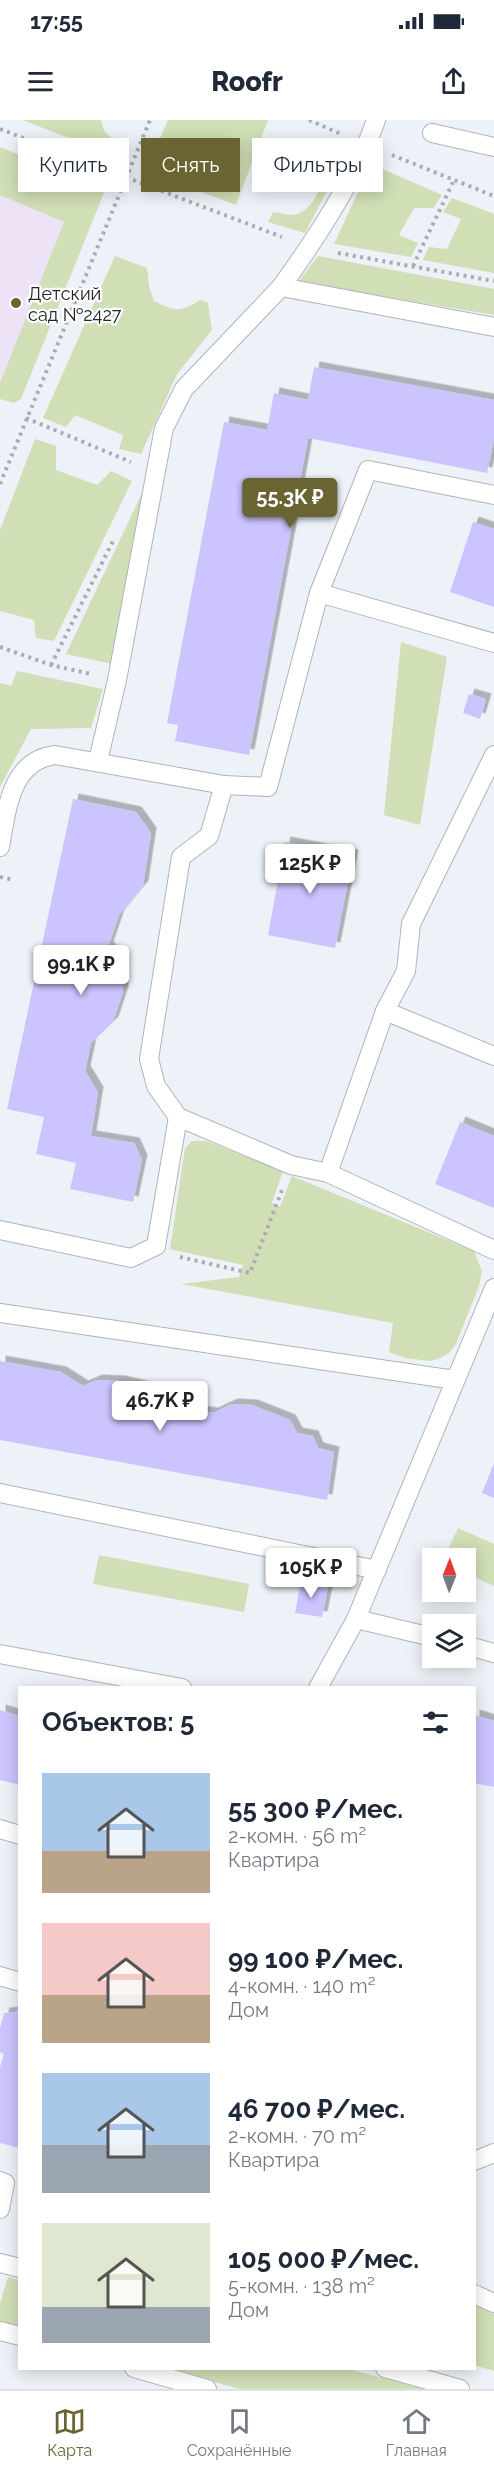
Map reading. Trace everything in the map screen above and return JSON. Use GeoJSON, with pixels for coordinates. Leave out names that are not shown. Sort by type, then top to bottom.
{"type":"FeatureCollection","features":[{"type":"Feature","properties":{"kind":"lane"},"geometry":{"type":"LineString","coordinates":[[370,138],[376,120]]}},
{"type":"Feature","properties":{"kind":"lane"},"geometry":{"type":"LineString","coordinates":[[432,133],[494,147]]}},
{"type":"Feature","properties":{"kind":"lane"},"geometry":{"type":"LineString","coordinates":[[98,761],[117,680],[164,428],[184,389],[281,287],[310,248],[342,192]]}},
{"type":"Feature","properties":{"kind":"lane"},"geometry":{"type":"LineString","coordinates":[[281,287],[494,327]]}},
{"type":"Feature","properties":{"kind":"lane"},"geometry":{"type":"LineString","coordinates":[[0,847],[10,795],[24,769],[39,757],[55,755],[224,785],[268,787],[318,593],[368,470],[494,495]]}},
{"type":"Feature","properties":{"kind":"lane"},"geometry":{"type":"LineString","coordinates":[[318,593],[494,643]]}},
{"type":"Feature","properties":{"kind":"lane"},"geometry":{"type":"LineString","coordinates":[[328,1173],[385,1011],[406,971],[411,924],[494,755]]}},
{"type":"Feature","properties":{"kind":"lane"},"geometry":{"type":"LineString","coordinates":[[224,785],[209,836],[181,857],[149,1059],[156,1086],[178,1117],[291,1165],[328,1173],[494,1250]]}},
{"type":"Feature","properties":{"kind":"lane"},"geometry":{"type":"LineString","coordinates":[[385,1011],[494,1056]]}},
{"type":"Feature","properties":{"kind":"lane"},"geometry":{"type":"LineString","coordinates":[[0,1230],[131,1258],[156,1246],[178,1117]]}},
{"type":"Feature","properties":{"kind":"lane"},"geometry":{"type":"LineString","coordinates":[[319,1686],[356,1619],[494,1288]]}},
{"type":"Feature","properties":{"kind":"lane"},"geometry":{"type":"LineString","coordinates":[[0,1312],[455,1380]]}},
{"type":"Feature","properties":{"kind":"lane"},"geometry":{"type":"LineString","coordinates":[[0,1493],[377,1570]]}},
{"type":"Feature","properties":{"kind":"lane"},"geometry":{"type":"LineString","coordinates":[[356,1619],[422,1635]]}},
{"type":"Feature","properties":{"kind":"lane"},"geometry":{"type":"LineString","coordinates":[[476,1648],[494,1653]]}},
{"type":"Feature","properties":{"kind":"lane"},"geometry":{"type":"LineString","coordinates":[[0,1654],[171,1686]]}},
{"type":"Feature","properties":{"kind":"lane"},"geometry":{"type":"LineString","coordinates":[[0,1829],[18,1834]]}},
{"type":"Feature","properties":{"kind":"lane"},"geometry":{"type":"LineString","coordinates":[[0,1976],[18,1981]]}},
{"type":"Feature","properties":{"kind":"lane"},"geometry":{"type":"LineString","coordinates":[[476,2160],[494,2153]]}},
{"type":"Feature","properties":{"kind":"lane"},"geometry":{"type":"LineString","coordinates":[[0,2209],[8,2182]]}},
{"type":"Feature","properties":{"kind":"lane"},"geometry":{"type":"LineString","coordinates":[[0,2263],[18,2268]]}},
{"type":"Feature","properties":{"kind":"lane"},"geometry":{"type":"LineString","coordinates":[[476,2295],[494,2303]]}},
{"type":"Feature","properties":{"kind":"lane"},"geometry":{"type":"LineString","coordinates":[[0,2331],[18,2336]]}},
{"type":"Feature","properties":{"kind":"lane"},"geometry":{"type":"LineString","coordinates":[[141,2370],[207,2389]]}},
{"type":"Feature","properties":{"kind":"lane"},"geometry":{"type":"LineString","coordinates":[[392,2370],[460,2389]]}},
{"type":"Feature","properties":{"kind":"path"},"geometry":{"type":"LineString","coordinates":[[129,175],[150,120]]}},
{"type":"Feature","properties":{"kind":"path"},"geometry":{"type":"LineString","coordinates":[[309,120],[351,138]]}},
{"type":"Feature","properties":{"kind":"path"},"geometry":{"type":"LineString","coordinates":[[0,129],[22,138]]}},
{"type":"Feature","properties":{"kind":"path"},"geometry":{"type":"LineString","coordinates":[[383,151],[494,196]]}},
{"type":"Feature","properties":{"kind":"path"},"geometry":{"type":"LineString","coordinates":[[413,266],[454,180]]}},
{"type":"Feature","properties":{"kind":"path"},"geometry":{"type":"LineString","coordinates":[[129,181],[310,248],[494,281]]}},
{"type":"Feature","properties":{"kind":"path"},"geometry":{"type":"LineString","coordinates":[[0,484],[122,192]]}},
{"type":"Feature","properties":{"kind":"path"},"geometry":{"type":"LineString","coordinates":[[26,418],[157,473]]}},
{"type":"Feature","properties":{"kind":"path"},"geometry":{"type":"LineString","coordinates":[[51,664],[118,531]]}},
{"type":"Feature","properties":{"kind":"path"},"geometry":{"type":"LineString","coordinates":[[0,646],[51,664],[117,680]]}},
{"type":"Feature","properties":{"kind":"path"},"geometry":{"type":"LineString","coordinates":[[0,877],[14,880]]}},
{"type":"Feature","properties":{"kind":"path"},"geometry":{"type":"LineString","coordinates":[[156,1246],[169,1254],[250,1273],[291,1165]]}},
{"type":"Feature","properties":{"kind":"shaded area","name":"Детский сад №2427"},"geometry":{"type":"Polygon","coordinates":[[[0,195],[64,222],[0,383],[0,195]]]}},
{"type":"Feature","properties":{"kind":"green space"},"geometry":{"type":"Polygon","coordinates":[[[23,120],[101,120],[104,131],[112,138],[68,138],[23,120]]]}},
{"type":"Feature","properties":{"kind":"green space"},"geometry":{"type":"Polygon","coordinates":[[[168,120],[268,120],[261,138],[252,138],[252,162],[236,205],[202,192],[240,192],[240,138],[160,138],[168,120]]]}},
{"type":"Feature","properties":{"kind":"green space"},"geometry":{"type":"Polygon","coordinates":[[[0,147],[18,154],[18,192],[104,192],[21,399],[14,403],[0,399],[0,383],[64,222],[0,195],[0,147]]]}},
{"type":"Feature","properties":{"kind":"green space"},"geometry":{"type":"Polygon","coordinates":[[[383,169],[442,195],[433,208],[414,208],[399,235],[418,243],[411,257],[334,244],[358,192],[383,192],[383,169]]]}},
{"type":"Feature","properties":{"kind":"green space"},"geometry":{"type":"Polygon","coordinates":[[[318,192],[326,192],[305,233],[268,222],[273,212],[297,214],[304,211],[318,192]]]}},
{"type":"Feature","properties":{"kind":"green space"},"geometry":{"type":"Polygon","coordinates":[[[452,198],[494,214],[494,273],[423,260],[429,247],[447,249],[461,219],[443,212],[452,198]]]}},
{"type":"Feature","properties":{"kind":"green space"},"geometry":{"type":"Polygon","coordinates":[[[115,256],[147,268],[154,301],[172,309],[182,309],[200,300],[208,303],[212,330],[177,374],[141,454],[119,449],[123,435],[75,415],[66,427],[43,418],[115,256]]]}},
{"type":"Feature","properties":{"kind":"green space"},"geometry":{"type":"Polygon","coordinates":[[[318,256],[494,289],[494,315],[298,282],[318,256]]]}},
{"type":"Feature","properties":{"kind":"green space"},"geometry":{"type":"Polygon","coordinates":[[[35,439],[56,446],[56,470],[97,485],[111,471],[132,481],[54,641],[36,638],[34,620],[0,611],[0,530],[35,439]]]}},
{"type":"Feature","properties":{"kind":"green space"},"geometry":{"type":"Polygon","coordinates":[[[143,491],[112,664],[66,654],[143,491]]]}},
{"type":"Feature","properties":{"kind":"green space"},"geometry":{"type":"Polygon","coordinates":[[[401,642],[447,657],[420,825],[384,815],[401,642]]]}},
{"type":"Feature","properties":{"kind":"green space"},"geometry":{"type":"Polygon","coordinates":[[[17,671],[103,689],[91,728],[31,729],[0,787],[0,683],[11,686],[17,671]]]}},
{"type":"Feature","properties":{"kind":"green space"},"geometry":{"type":"Polygon","coordinates":[[[192,1141],[206,1141],[283,1171],[272,1203],[280,1207],[292,1176],[474,1251],[482,1271],[479,1286],[456,1344],[449,1353],[430,1361],[405,1358],[389,1352],[393,1323],[181,1284],[239,1277],[243,1265],[170,1249],[185,1148],[192,1141]]]}},
{"type":"Feature","properties":{"kind":"green space"},"geometry":{"type":"Polygon","coordinates":[[[458,1528],[494,1544],[494,1586],[476,1578],[476,1548],[449,1548],[458,1528]]]}},
{"type":"Feature","properties":{"kind":"green space"},"geometry":{"type":"Polygon","coordinates":[[[99,1555],[249,1584],[244,1612],[93,1584],[99,1555]]]}},
{"type":"Feature","properties":{"kind":"green space"},"geometry":{"type":"Polygon","coordinates":[[[8,2277],[18,2280],[18,2327],[0,2321],[0,2303],[8,2277]]]}},
{"type":"Feature","properties":{"kind":"green space"},"geometry":{"type":"Polygon","coordinates":[[[476,2304],[494,2312],[494,2371],[476,2366],[476,2304]]]}},
{"type":"Feature","properties":{"kind":"green space"},"geometry":{"type":"Polygon","coordinates":[[[171,2370],[352,2370],[424,2389],[240,2389],[171,2370]]]}},
{"type":"Feature","properties":{"kind":"building"},"geometry":{"type":"Polygon","coordinates":[[[314,367],[494,400],[494,439],[487,473],[308,438],[249,755],[175,741],[178,725],[167,723],[224,422],[267,430],[274,393],[308,400],[314,367]]]}},
{"type":"Feature","properties":{"kind":"building"},"geometry":{"type":"Polygon","coordinates":[[[473,522],[494,529],[494,607],[450,592],[473,522]]]}},
{"type":"Feature","properties":{"kind":"building"},"geometry":{"type":"Polygon","coordinates":[[[469,694],[486,699],[480,719],[463,713],[469,694]]]}},
{"type":"Feature","properties":{"kind":"building"},"geometry":{"type":"Polygon","coordinates":[[[73,799],[136,812],[151,833],[143,886],[119,915],[108,947],[122,960],[123,992],[113,1022],[91,1043],[85,1071],[98,1092],[91,1136],[134,1143],[142,1160],[133,1202],[70,1189],[76,1163],[36,1154],[44,1117],[7,1109],[73,799]]]}},
{"type":"Feature","properties":{"kind":"building"},"geometry":{"type":"Polygon","coordinates":[[[285,842],[353,855],[335,948],[268,935],[285,842]]]}},
{"type":"Feature","properties":{"kind":"building"},"geometry":{"type":"Polygon","coordinates":[[[460,1122],[494,1136],[494,1208],[435,1184],[460,1122]]]}},
{"type":"Feature","properties":{"kind":"building"},"geometry":{"type":"Polygon","coordinates":[[[0,1361],[61,1372],[83,1386],[97,1380],[120,1381],[171,1393],[188,1399],[197,1411],[213,1413],[232,1404],[252,1405],[290,1420],[297,1433],[313,1436],[318,1448],[334,1452],[327,1500],[0,1440],[0,1361]]]}},
{"type":"Feature","properties":{"kind":"building"},"geometry":{"type":"Polygon","coordinates":[[[494,1463],[494,1498],[482,1493],[494,1463]]]}},
{"type":"Feature","properties":{"kind":"building"},"geometry":{"type":"Polygon","coordinates":[[[301,1581],[328,1587],[322,1617],[295,1613],[301,1581]]]}},
{"type":"Feature","properties":{"kind":"building"},"geometry":{"type":"Polygon","coordinates":[[[0,1710],[18,1715],[18,1784],[0,1780],[0,1710]]]}},
{"type":"Feature","properties":{"kind":"building"},"geometry":{"type":"Polygon","coordinates":[[[476,1716],[494,1721],[494,1787],[476,1783],[476,1716]]]}},
{"type":"Feature","properties":{"kind":"building"},"geometry":{"type":"Polygon","coordinates":[[[18,2009],[18,2148],[0,2143],[0,2067],[4,2054],[0,2052],[0,2028],[4,2013],[15,2012],[18,2009]]]}},
{"type":"Feature","properties":{"kind":"place","name":"Детский сад №2427"},"geometry":{"type":"Point","coordinates":[16,303]}}]}
